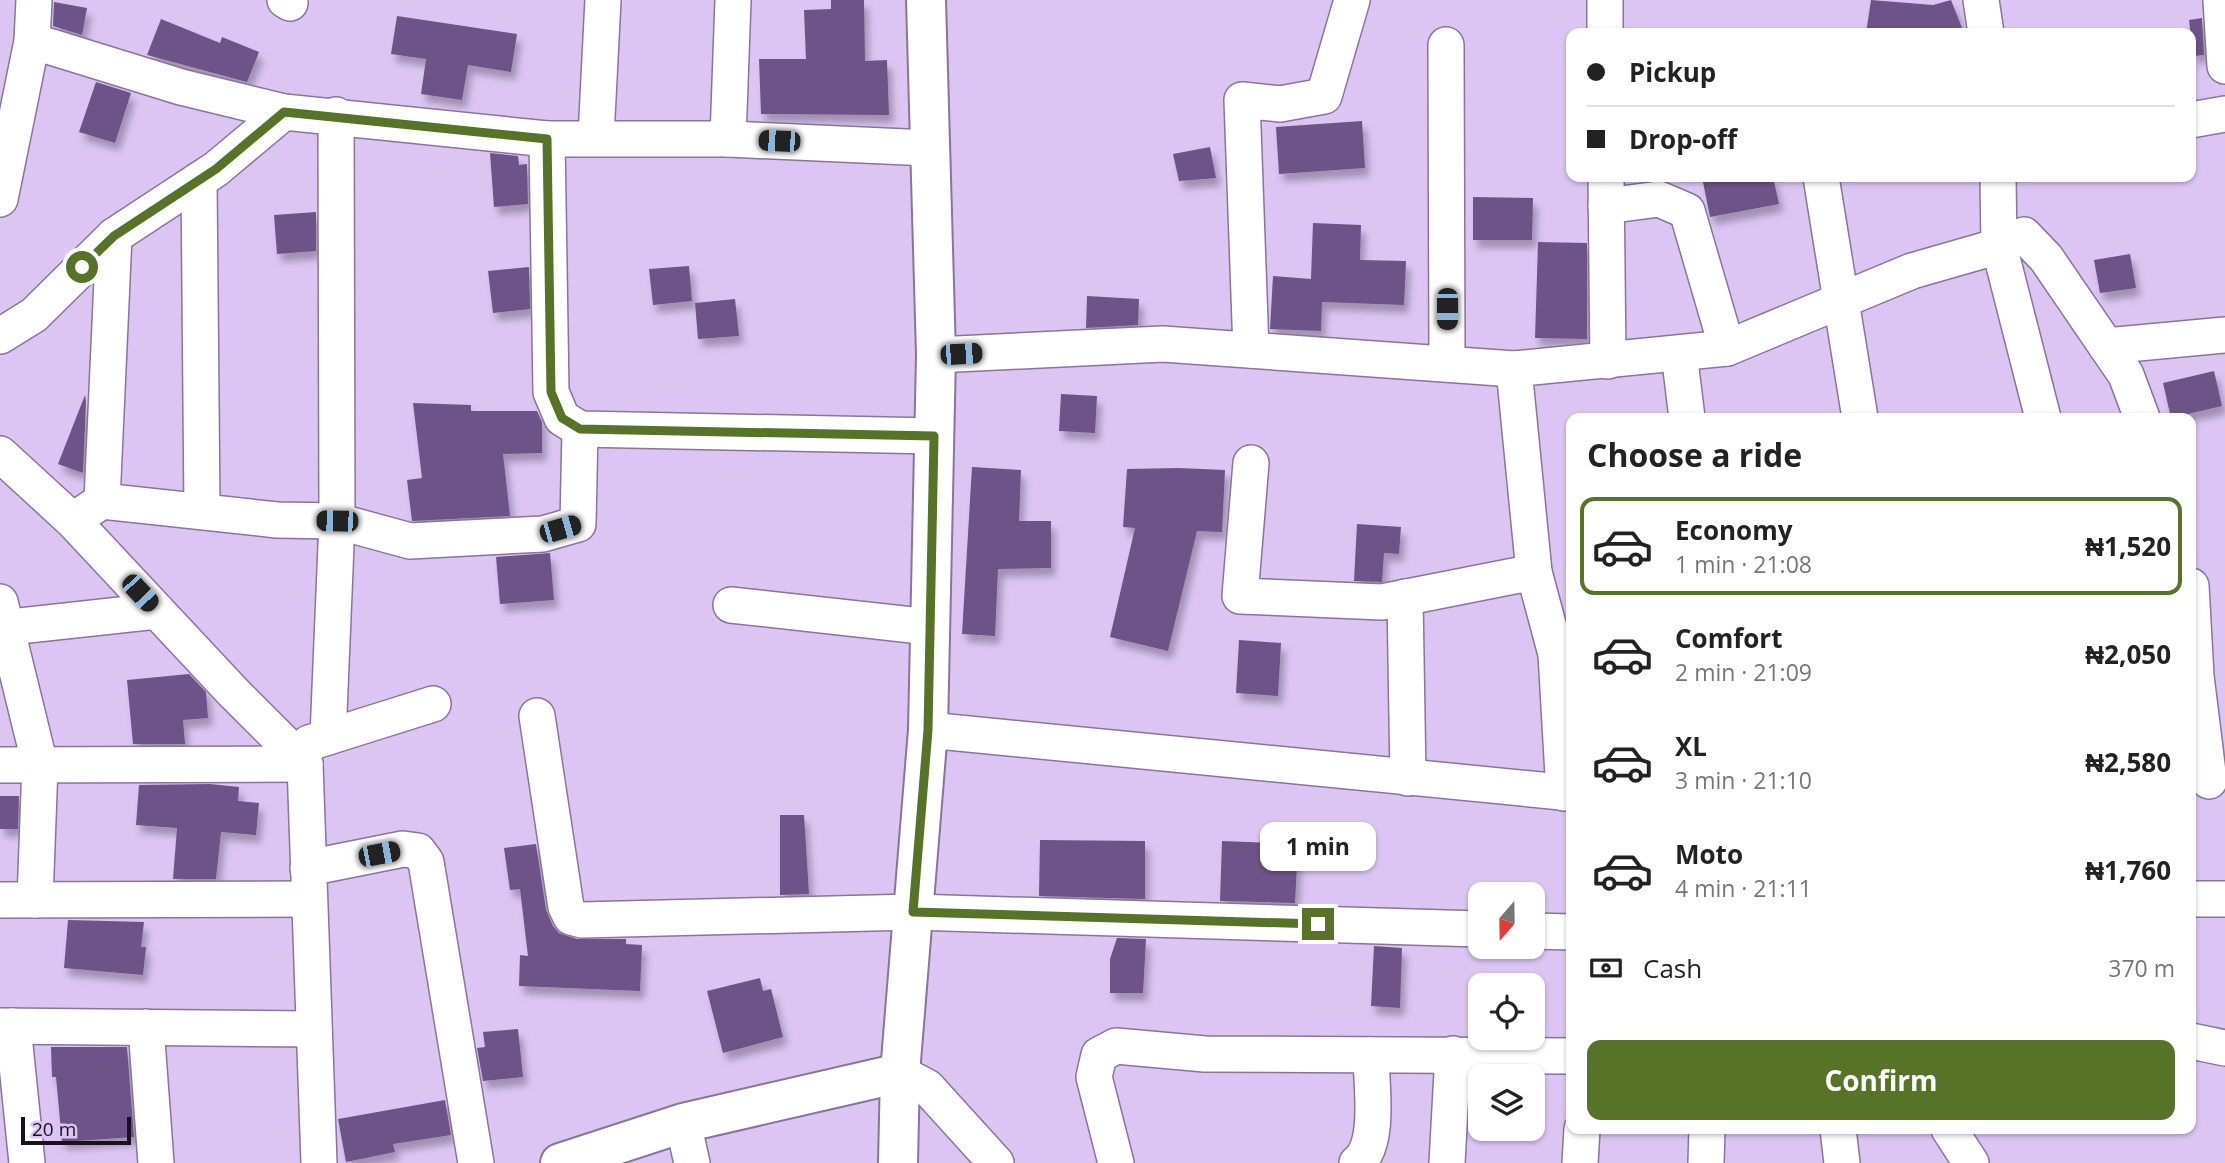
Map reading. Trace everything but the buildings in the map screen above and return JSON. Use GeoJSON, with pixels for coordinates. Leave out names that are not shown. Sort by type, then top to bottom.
{"type":"FeatureCollection","features":[{"type":"Feature","properties":{"kind":"street"},"geometry":{"type":"LineString","coordinates":[[0,199],[32,41],[34,0]]}},
{"type":"Feature","properties":{"kind":"street"},"geometry":{"type":"LineString","coordinates":[[596,137],[603,0]]}},
{"type":"Feature","properties":{"kind":"street"},"geometry":{"type":"LineString","coordinates":[[728,139],[733,0]]}},
{"type":"Feature","properties":{"kind":"street"},"geometry":{"type":"LineString","coordinates":[[898,1163],[900,1073],[928,730],[936,355],[926,0]]}},
{"type":"Feature","properties":{"kind":"street"},"geometry":{"type":"LineString","coordinates":[[1251,350],[1242,100],[1280,104],[1324,96],[1352,0]]}},
{"type":"Feature","properties":{"kind":"street"},"geometry":{"type":"LineString","coordinates":[[1605,0],[1605,28]]}},
{"type":"Feature","properties":{"kind":"street"},"geometry":{"type":"LineString","coordinates":[[1981,0],[1985,28]]}},
{"type":"Feature","properties":{"kind":"street"},"geometry":{"type":"LineString","coordinates":[[2221,0],[2225,66]]}},
{"type":"Feature","properties":{"kind":"street"},"geometry":{"type":"LineString","coordinates":[[32,41],[181,87],[284,112],[547,139],[728,139],[929,148]]}},
{"type":"Feature","properties":{"kind":"street"},"geometry":{"type":"LineString","coordinates":[[1446,45],[1447,362]]}},
{"type":"Feature","properties":{"kind":"street"},"geometry":{"type":"LineString","coordinates":[[0,336],[34,315],[114,236],[199,180],[284,112]]}},
{"type":"Feature","properties":{"kind":"street"},"geometry":{"type":"LineString","coordinates":[[2196,119],[2225,114]]}},
{"type":"Feature","properties":{"kind":"street"},"geometry":{"type":"LineString","coordinates":[[328,737],[337,521],[335,116]]}},
{"type":"Feature","properties":{"kind":"street"},"geometry":{"type":"LineString","coordinates":[[547,139],[551,392],[562,418],[580,429],[934,436]]}},
{"type":"Feature","properties":{"kind":"street"},"geometry":{"type":"LineString","coordinates":[[199,180],[202,510]]}},
{"type":"Feature","properties":{"kind":"street"},"geometry":{"type":"LineString","coordinates":[[1822,182],[1859,413]]}},
{"type":"Feature","properties":{"kind":"street"},"geometry":{"type":"LineString","coordinates":[[1998,182],[1999,246],[2042,413]]}},
{"type":"Feature","properties":{"kind":"street"},"geometry":{"type":"LineString","coordinates":[[1608,361],[1606,191],[1659,199],[1687,211],[1727,348]]}},
{"type":"Feature","properties":{"kind":"street"},"geometry":{"type":"LineString","coordinates":[[936,355],[1163,344],[1447,362],[1514,369],[1727,348],[1912,271],[1999,246],[2024,235],[2046,258],[2126,374],[2140,413]]}},
{"type":"Feature","properties":{"kind":"street"},"geometry":{"type":"LineString","coordinates":[[102,501],[114,236]]}},
{"type":"Feature","properties":{"kind":"street"},"geometry":{"type":"LineString","coordinates":[[2106,346],[2225,335]]}},
{"type":"Feature","properties":{"kind":"street"},"geometry":{"type":"LineString","coordinates":[[1679,353],[1686,413]]}},
{"type":"Feature","properties":{"kind":"street"},"geometry":{"type":"LineString","coordinates":[[1514,369],[1534,572],[1556,654],[1566,770]]}},
{"type":"Feature","properties":{"kind":"street"},"geometry":{"type":"LineString","coordinates":[[73,521],[102,501],[277,520],[337,521],[410,541],[543,534],[578,524],[580,429]]}},
{"type":"Feature","properties":{"kind":"street"},"geometry":{"type":"LineString","coordinates":[[0,454],[73,521],[297,757],[308,883],[319,1163]]}},
{"type":"Feature","properties":{"kind":"street"},"geometry":{"type":"LineString","coordinates":[[1251,464],[1240,596],[1382,602],[1534,572]]}},
{"type":"Feature","properties":{"kind":"street"},"geometry":{"type":"LineString","coordinates":[[1405,597],[1408,778]]}},
{"type":"Feature","properties":{"kind":"street"},"geometry":{"type":"LineString","coordinates":[[731,604],[930,627]]}},
{"type":"Feature","properties":{"kind":"street"},"geometry":{"type":"LineString","coordinates":[[35,900],[40,765],[3,619],[157,611]]}},
{"type":"Feature","properties":{"kind":"street"},"geometry":{"type":"LineString","coordinates":[[2196,676],[2208,781]]}},
{"type":"Feature","properties":{"kind":"street"},"geometry":{"type":"LineString","coordinates":[[0,765],[297,757],[328,737],[433,704]]}},
{"type":"Feature","properties":{"kind":"street"},"geometry":{"type":"LineString","coordinates":[[537,716],[566,906],[571,917],[582,920],[913,912],[1468,929]]}},
{"type":"Feature","properties":{"kind":"street"},"geometry":{"type":"LineString","coordinates":[[928,730],[1566,793]]}},
{"type":"Feature","properties":{"kind":"street"},"geometry":{"type":"LineString","coordinates":[[0,900],[308,883],[403,849],[418,852],[426,862],[476,1163]]}},
{"type":"Feature","properties":{"kind":"street"},"geometry":{"type":"LineString","coordinates":[[2196,899],[2225,899]]}},
{"type":"Feature","properties":{"kind":"street"},"geometry":{"type":"LineString","coordinates":[[1545,931],[1566,932]]}},
{"type":"Feature","properties":{"kind":"street"},"geometry":{"type":"LineString","coordinates":[[27,1163],[7,1026],[314,1029]]}},
{"type":"Feature","properties":{"kind":"street"},"geometry":{"type":"LineString","coordinates":[[146,1027],[156,1163]]}},
{"type":"Feature","properties":{"kind":"street"},"geometry":{"type":"LineString","coordinates":[[2196,1042],[2225,1048]]}},
{"type":"Feature","properties":{"kind":"street"},"geometry":{"type":"LineString","coordinates":[[1116,1163],[1094,1077],[1099,1055],[1116,1046],[1205,1054],[1566,1056]]}},
{"type":"Feature","properties":{"kind":"street"},"geometry":{"type":"LineString","coordinates":[[1357,1163],[1364,1157],[1372,1136],[1371,1055]]}},
{"type":"Feature","properties":{"kind":"street"},"geometry":{"type":"LineString","coordinates":[[1447,1163],[1453,1055]]}},
{"type":"Feature","properties":{"kind":"street"},"geometry":{"type":"LineString","coordinates":[[559,1163],[683,1123],[900,1073],[927,1087],[996,1163]]}},
{"type":"Feature","properties":{"kind":"street"},"geometry":{"type":"LineString","coordinates":[[683,1123],[692,1163]]}},
{"type":"Feature","properties":{"kind":"street"},"geometry":{"type":"LineString","coordinates":[[1580,1163],[1582,1134]]}},
{"type":"Feature","properties":{"kind":"street"},"geometry":{"type":"LineString","coordinates":[[1706,1163],[1707,1134]]}},
{"type":"Feature","properties":{"kind":"street"},"geometry":{"type":"LineString","coordinates":[[1839,1134],[1842,1163]]}},
{"type":"Feature","properties":{"kind":"street"},"geometry":{"type":"LineString","coordinates":[[1952,1134],[1971,1163]]}},
{"type":"Feature","properties":{"kind":"route"},"geometry":{"type":"LineString","coordinates":[[82,267],[114,236],[216,169],[284,112],[547,139],[551,392],[562,418],[580,429],[934,436],[928,730],[913,912],[1318,924]]}}]}
